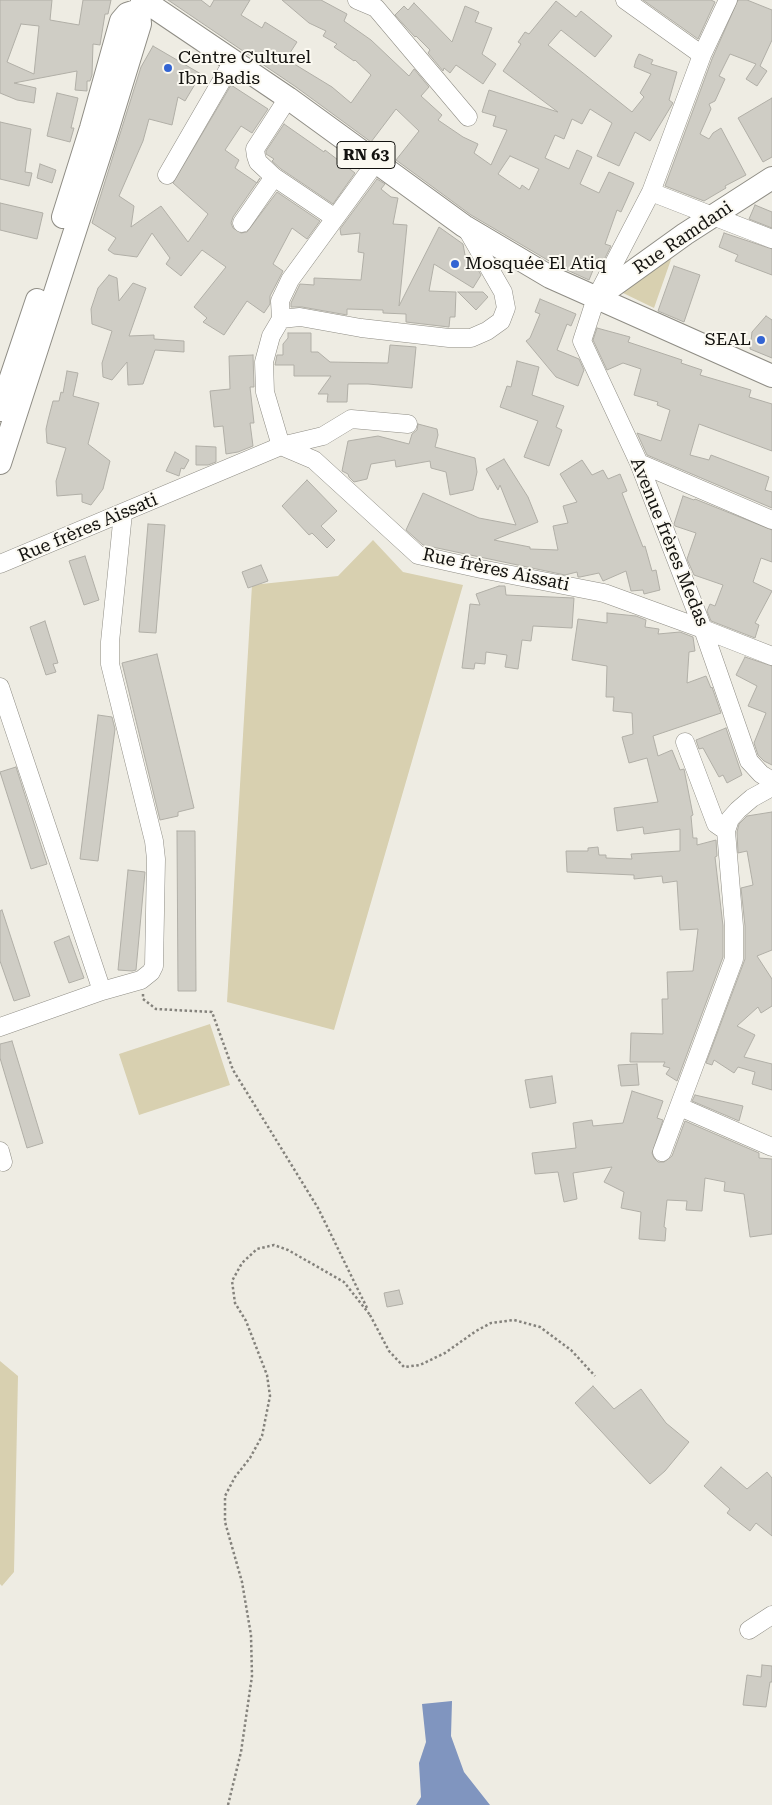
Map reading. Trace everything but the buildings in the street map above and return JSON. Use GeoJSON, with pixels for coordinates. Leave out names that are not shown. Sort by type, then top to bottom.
{"type":"FeatureCollection","features":[{"type":"Feature","properties":{"kind":"main road","name":"RN 63"},"geometry":{"type":"LineString","coordinates":[[142,3],[288,98],[464,226],[550,277],[596,298]]}},
{"type":"Feature","properties":{"kind":"main road"},"geometry":{"type":"LineString","coordinates":[[0,410],[6,367],[37,302],[121,21],[142,3]]}},
{"type":"Feature","properties":{"kind":"main road"},"geometry":{"type":"LineString","coordinates":[[0,463],[140,24],[142,3]]}},
{"type":"Feature","properties":{"kind":"main road","name":"Rue Ramdani"},"geometry":{"type":"LineString","coordinates":[[596,298],[685,234],[772,178]]}},
{"type":"Feature","properties":{"kind":"main road"},"geometry":{"type":"LineString","coordinates":[[596,298],[772,376]]}},
{"type":"Feature","properties":{"kind":"street"},"geometry":{"type":"LineString","coordinates":[[357,0],[379,4],[468,117]]}},
{"type":"Feature","properties":{"kind":"street"},"geometry":{"type":"LineString","coordinates":[[625,0],[702,56]]}},
{"type":"Feature","properties":{"kind":"street","name":"Avenue frères Medas"},"geometry":{"type":"LineString","coordinates":[[728,0],[702,56],[651,192],[596,298],[582,341],[638,464],[704,628],[749,761],[760,774],[772,781]]}},
{"type":"Feature","properties":{"kind":"street"},"geometry":{"type":"LineString","coordinates":[[167,175],[233,61]]}},
{"type":"Feature","properties":{"kind":"street"},"geometry":{"type":"LineString","coordinates":[[288,98],[255,149],[258,162],[274,177],[335,218]]}},
{"type":"Feature","properties":{"kind":"street"},"geometry":{"type":"LineString","coordinates":[[376,162],[290,280],[280,301],[281,319],[271,336],[264,362],[265,392],[281,446],[324,436],[351,419],[408,424]]}},
{"type":"Feature","properties":{"kind":"street"},"geometry":{"type":"LineString","coordinates":[[242,222],[274,177]]}},
{"type":"Feature","properties":{"kind":"street"},"geometry":{"type":"LineString","coordinates":[[651,192],[772,239]]}},
{"type":"Feature","properties":{"kind":"street"},"geometry":{"type":"LineString","coordinates":[[281,319],[300,317],[361,328],[449,338],[471,338],[487,331],[501,321],[506,308],[503,292],[464,226]]}},
{"type":"Feature","properties":{"kind":"street","name":"Rue frères Aissati"},"geometry":{"type":"LineString","coordinates":[[0,564],[123,514],[281,446],[314,460],[418,555],[604,593],[704,628],[772,656]]}},
{"type":"Feature","properties":{"kind":"street"},"geometry":{"type":"LineString","coordinates":[[638,464],[772,520]]}},
{"type":"Feature","properties":{"kind":"street"},"geometry":{"type":"LineString","coordinates":[[0,1027],[102,991],[141,980],[151,972],[154,960],[156,859],[154,841],[110,664],[110,642],[123,514]]}},
{"type":"Feature","properties":{"kind":"street"},"geometry":{"type":"LineString","coordinates":[[0,687],[102,991]]}},
{"type":"Feature","properties":{"kind":"street"},"geometry":{"type":"LineString","coordinates":[[685,742],[716,824],[726,831]]}},
{"type":"Feature","properties":{"kind":"street"},"geometry":{"type":"LineString","coordinates":[[662,1152],[734,959],[734,926],[726,831],[730,820],[738,810],[752,798],[772,787]]}},
{"type":"Feature","properties":{"kind":"street"},"geometry":{"type":"LineString","coordinates":[[680,1107],[772,1147]]}},
{"type":"Feature","properties":{"kind":"street"},"geometry":{"type":"LineString","coordinates":[[750,1630],[772,1615]]}},
{"type":"Feature","properties":{"kind":"path"},"geometry":{"type":"LineString","coordinates":[[141,980],[143,999],[156,1009],[212,1012],[233,1070],[318,1208],[389,1351],[404,1367],[420,1364],[445,1353],[491,1323],[514,1320],[540,1328],[571,1350],[595,1376]]}},
{"type":"Feature","properties":{"kind":"path"},"geometry":{"type":"LineString","coordinates":[[228,1805],[241,1752],[252,1676],[250,1635],[242,1582],[225,1522],[225,1496],[262,1436],[270,1396],[267,1375],[246,1321],[235,1303],[232,1281],[242,1263],[257,1249],[274,1245],[288,1250],[344,1282],[370,1315]]}},
{"type":"Feature","properties":{"kind":"shaded area"},"geometry":{"type":"Polygon","coordinates":[[[674,251],[654,308],[621,292],[674,251]]]}},
{"type":"Feature","properties":{"kind":"shaded area"},"geometry":{"type":"Polygon","coordinates":[[[373,540],[403,572],[463,585],[334,1030],[227,1002],[252,585],[338,576],[373,540]]]}},
{"type":"Feature","properties":{"kind":"shaded area"},"geometry":{"type":"Polygon","coordinates":[[[210,1024],[230,1085],[139,1115],[119,1054],[210,1024]]]}},
{"type":"Feature","properties":{"kind":"shaded area"},"geometry":{"type":"Polygon","coordinates":[[[0,1361],[18,1376],[14,1572],[2,1586],[0,1584],[0,1361]]]}},
{"type":"Feature","properties":{"kind":"water"},"geometry":{"type":"Polygon","coordinates":[[[452,1701],[451,1736],[464,1772],[490,1805],[416,1805],[421,1797],[419,1763],[426,1742],[422,1704],[452,1701]]]}},
{"type":"Feature","properties":{"kind":"place","name":"Centre Culturel Ibn Badis"},"geometry":{"type":"Point","coordinates":[168,68]}},
{"type":"Feature","properties":{"kind":"place","name":"Mosquée El Atiq"},"geometry":{"type":"Point","coordinates":[455,264]}},
{"type":"Feature","properties":{"kind":"place","name":"SEAL"},"geometry":{"type":"Point","coordinates":[761,340]}}]}
